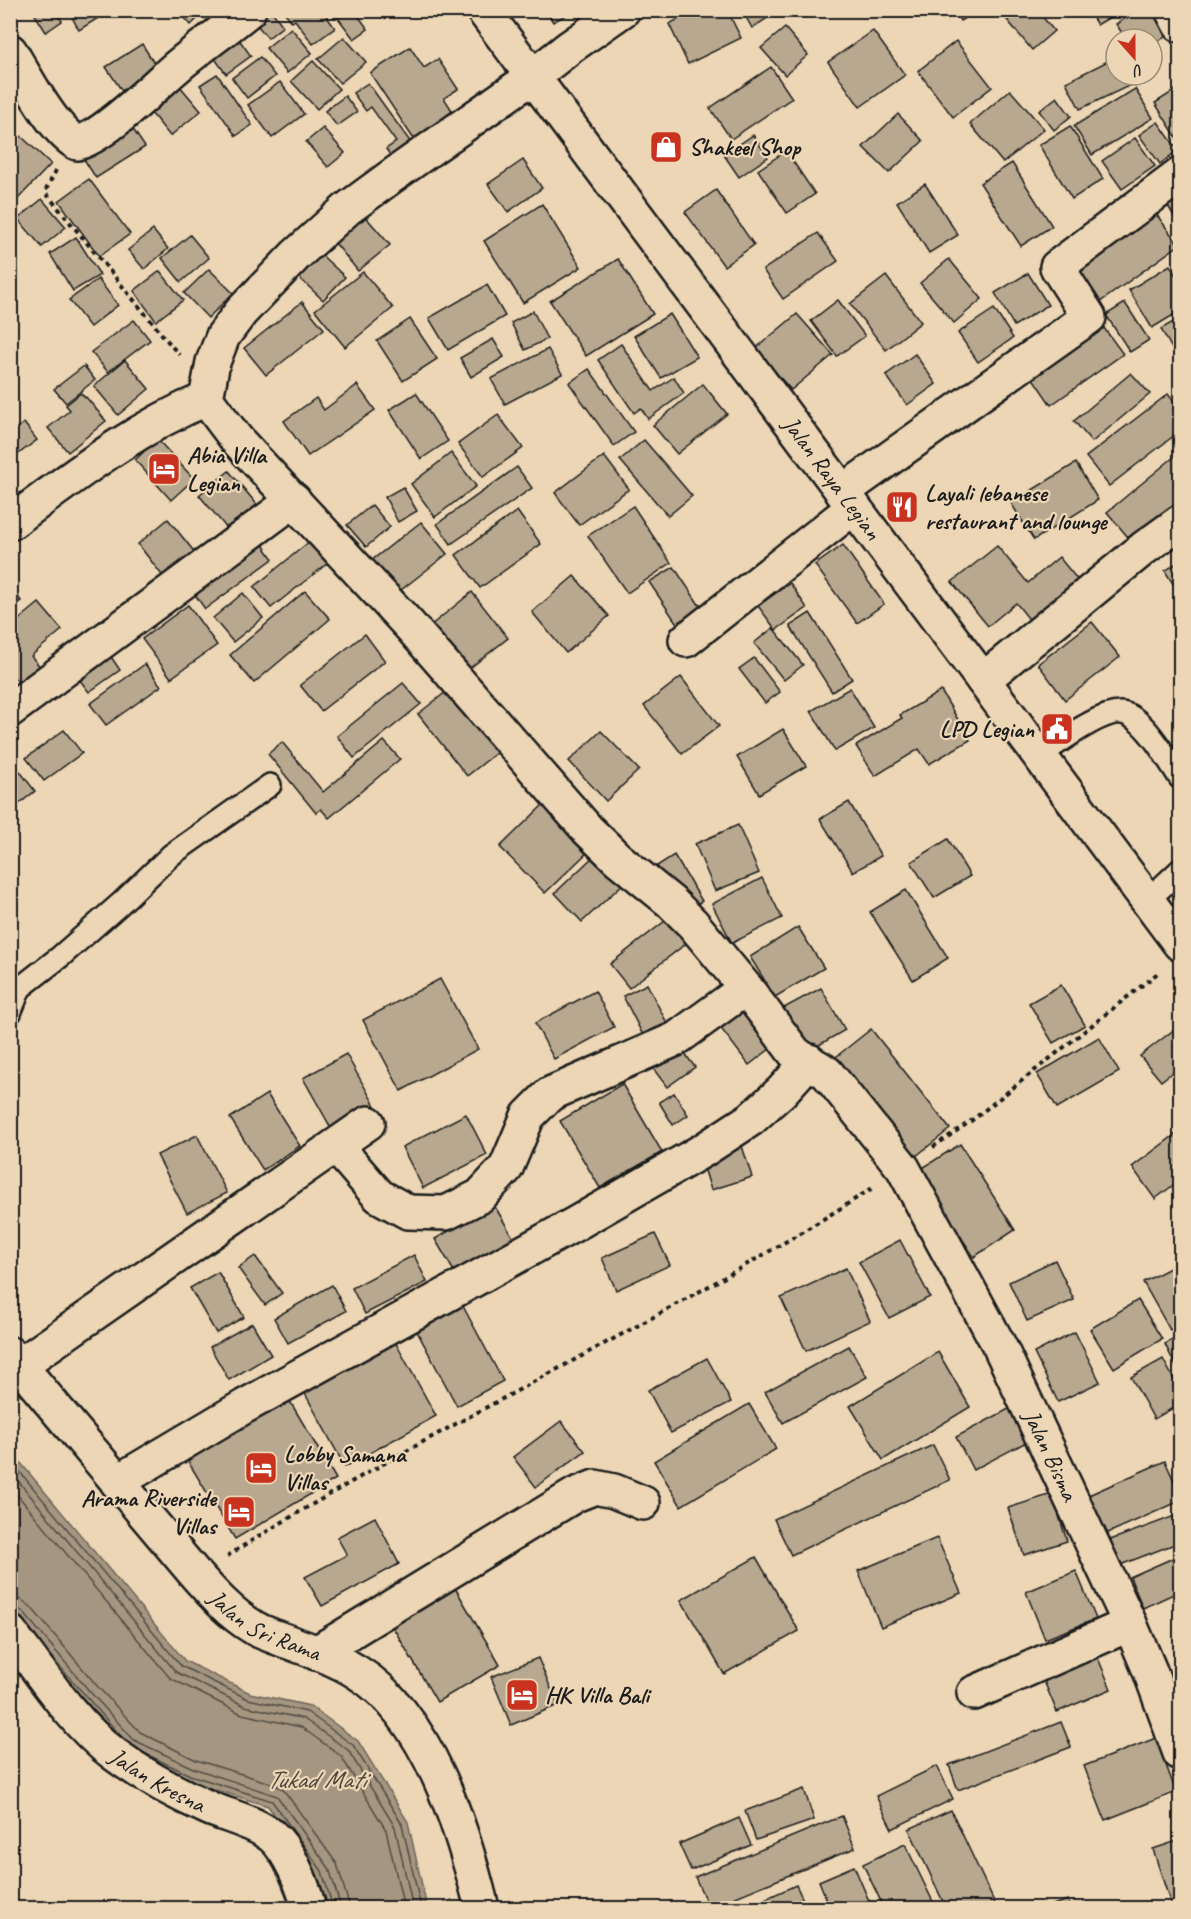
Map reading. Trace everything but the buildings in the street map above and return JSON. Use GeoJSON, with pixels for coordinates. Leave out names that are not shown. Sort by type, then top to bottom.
{"type":"FeatureCollection","features":[{"type":"Feature","properties":{"kind":"street"},"geometry":{"type":"LineString","coordinates":[[10,51],[65,135],[77,142],[83,141],[109,125],[179,65],[249,10]]}},
{"type":"Feature","properties":{"kind":"street","name":"Jalan Raya Legian"},"geometry":{"type":"LineString","coordinates":[[483,10],[1148,900],[1172,956]]}},
{"type":"Feature","properties":{"kind":"street"},"geometry":{"type":"LineString","coordinates":[[10,523],[136,433],[181,409],[206,399],[217,347],[223,336],[241,312],[296,255],[347,209],[623,10]]}},
{"type":"Feature","properties":{"kind":"street"},"geometry":{"type":"LineString","coordinates":[[1172,10],[1180,25]]}},
{"type":"Feature","properties":{"kind":"street"},"geometry":{"type":"LineString","coordinates":[[686,640],[848,500],[1089,317],[1057,267],[1180,175]]}},
{"type":"Feature","properties":{"kind":"street","name":"Jalan Bisma"},"geometry":{"type":"LineString","coordinates":[[206,399],[237,440],[410,626],[588,830],[693,924],[746,988],[794,1052],[827,1073],[903,1168],[1000,1347],[1130,1624],[1180,1753]]}},
{"type":"Feature","properties":{"kind":"street"},"geometry":{"type":"LineString","coordinates":[[10,710],[294,500]]}},
{"type":"Feature","properties":{"kind":"street"},"geometry":{"type":"LineString","coordinates":[[983,680],[1144,548],[1180,522]]}},
{"type":"Feature","properties":{"kind":"street"},"geometry":{"type":"LineString","coordinates":[[336,1146],[379,1196],[408,1212],[446,1213],[480,1197],[506,1168],[528,1116],[550,1094],[676,1039],[746,988]]}},
{"type":"Feature","properties":{"kind":"street"},"geometry":{"type":"LineString","coordinates":[[117,1482],[245,1406],[575,1224],[702,1151],[751,1119],[809,1061]]}},
{"type":"Feature","properties":{"kind":"street"},"geometry":{"type":"LineString","coordinates":[[15,1360],[368,1123]]}},
{"type":"Feature","properties":{"kind":"street","name":"Jalan Sri Rama"},"geometry":{"type":"LineString","coordinates":[[15,1360],[195,1575],[222,1602],[253,1628],[357,1672],[397,1706],[415,1730],[432,1763],[472,1868],[482,1908]]}},
{"type":"Feature","properties":{"kind":"street"},"geometry":{"type":"LineString","coordinates":[[316,1653],[575,1495],[595,1487],[614,1491],[643,1503]]}},
{"type":"Feature","properties":{"kind":"street"},"geometry":{"type":"LineString","coordinates":[[974,1693],[1130,1624]]}},
{"type":"Feature","properties":{"kind":"street","name":"Jalan Kresna"},"geometry":{"type":"LineString","coordinates":[[10,1632],[90,1733],[113,1753],[172,1792],[248,1823],[273,1837],[290,1859],[309,1908]]}},
{"type":"Feature","properties":{"kind":"lane"},"geometry":{"type":"LineString","coordinates":[[1040,756],[1111,713],[1125,713],[1136,720],[1151,736],[1180,778]]}},
{"type":"Feature","properties":{"kind":"lane"},"geometry":{"type":"LineString","coordinates":[[10,1013],[20,988],[61,956],[171,855],[270,785]]}},
{"type":"Feature","properties":{"kind":"lane"},"geometry":{"type":"LineString","coordinates":[[1148,900],[1180,870]]}},
{"type":"Feature","properties":{"kind":"path"},"geometry":{"type":"LineString","coordinates":[[71,140],[45,192],[179,355],[217,347]]}},
{"type":"Feature","properties":{"kind":"path"},"geometry":{"type":"LineString","coordinates":[[195,1575],[351,1480],[687,1298],[903,1168],[956,1132],[1172,956]]}},
{"type":"Feature","properties":{"kind":"water","name":"Tukad Mati"},"geometry":{"type":"Polygon","coordinates":[[[10,1450],[185,1661],[250,1693],[310,1706],[358,1741],[408,1822],[427,1908],[328,1908],[317,1874],[268,1806],[188,1781],[126,1751],[11,1618],[10,1450]]]}},
{"type":"Feature","properties":{"kind":"place","name":"Shakeel Shop"},"geometry":{"type":"Point","coordinates":[666,147]}},
{"type":"Feature","properties":{"kind":"place","name":"Abia Villa Legian"},"geometry":{"type":"Point","coordinates":[164,469]}},
{"type":"Feature","properties":{"kind":"place","name":"Layali lebanese restaurant and lounge"},"geometry":{"type":"Point","coordinates":[902,507]}},
{"type":"Feature","properties":{"kind":"place","name":"LPD Legian"},"geometry":{"type":"Point","coordinates":[1057,729]}},
{"type":"Feature","properties":{"kind":"place","name":"Lobby Samana Villas"},"geometry":{"type":"Point","coordinates":[261,1468]}},
{"type":"Feature","properties":{"kind":"place","name":"Arama Riverside Villas"},"geometry":{"type":"Point","coordinates":[239,1512]}},
{"type":"Feature","properties":{"kind":"place","name":"HK Villa Bali"},"geometry":{"type":"Point","coordinates":[522,1695]}}]}
